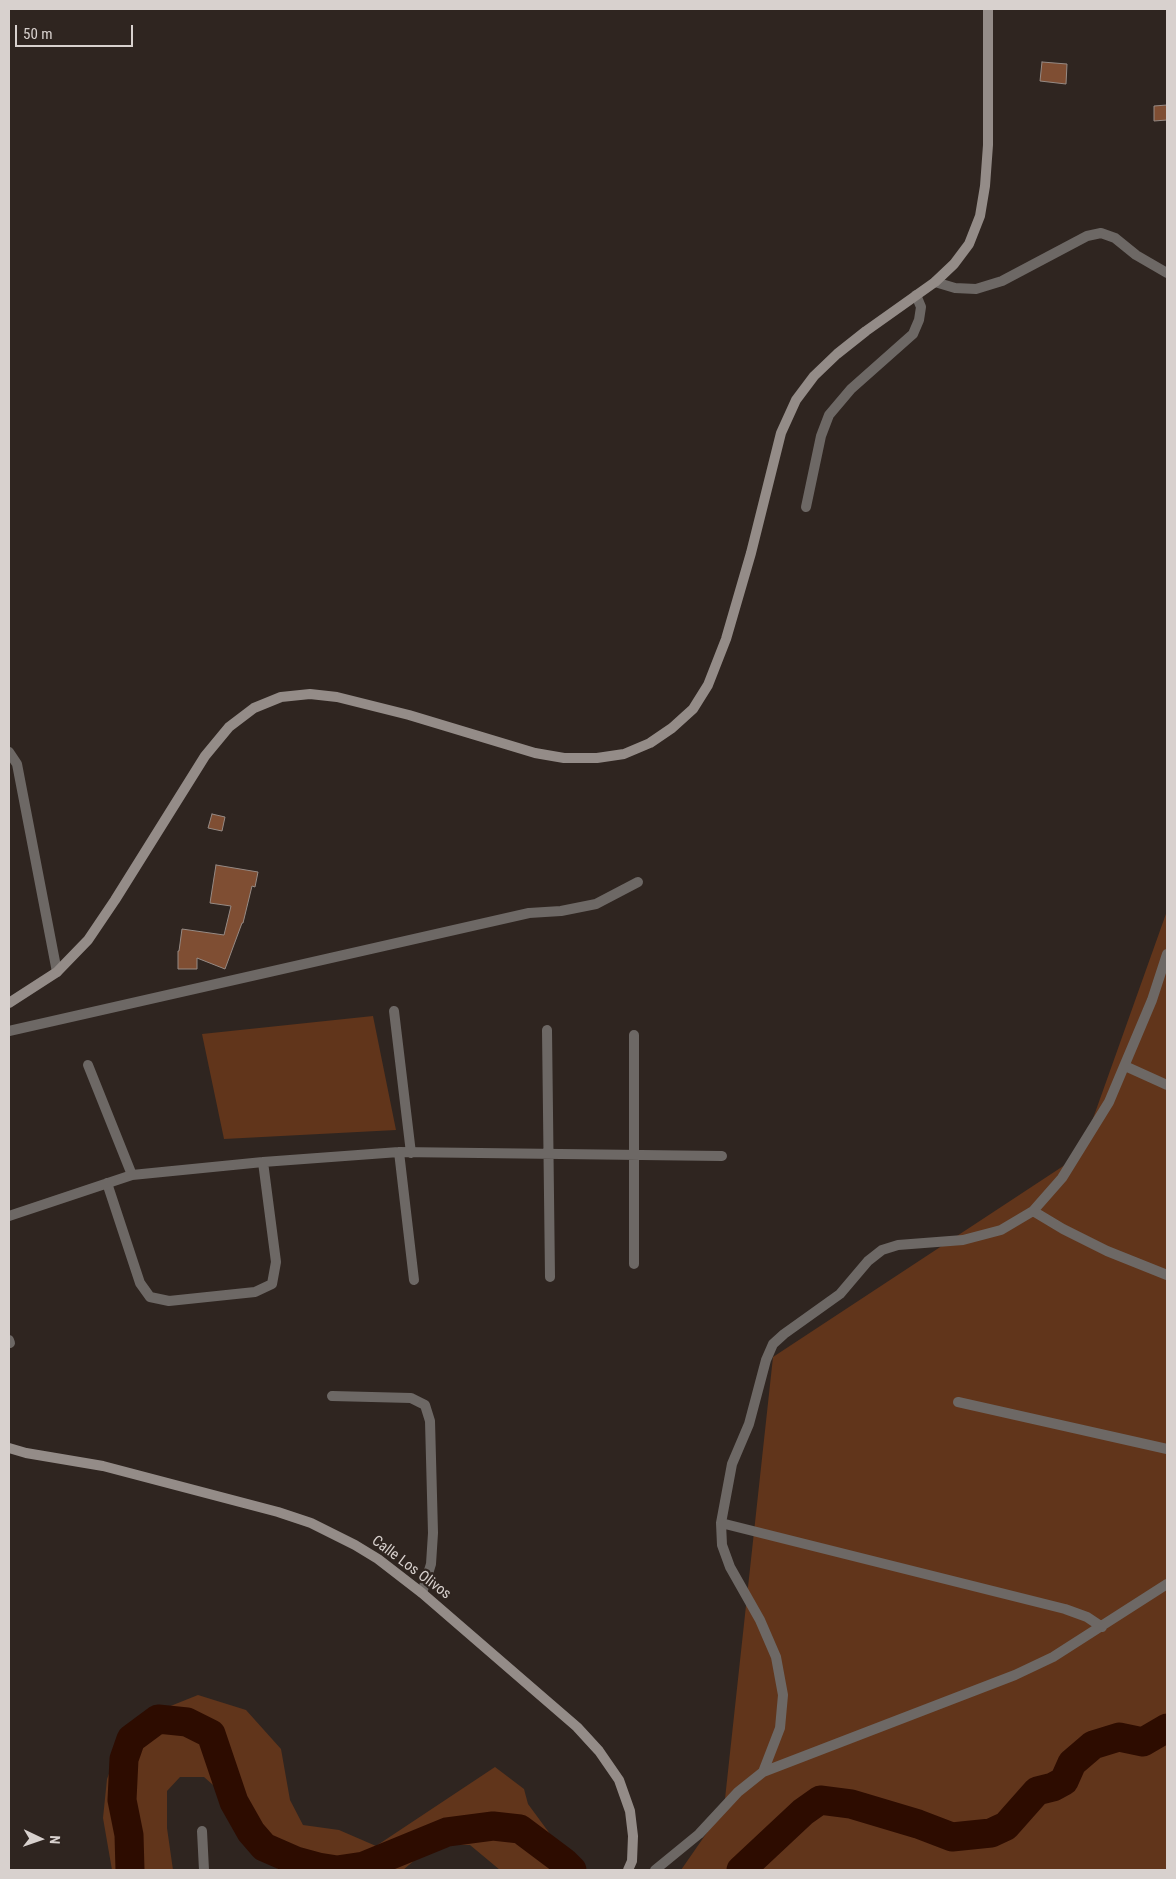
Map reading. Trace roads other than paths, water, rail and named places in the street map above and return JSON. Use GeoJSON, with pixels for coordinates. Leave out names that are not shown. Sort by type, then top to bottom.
{"type":"FeatureCollection","features":[{"type":"Feature","properties":{"kind":"street"},"geometry":{"type":"LineString","coordinates":[[9,1003],[57,972],[88,940],[205,756],[229,727],[254,708],[281,697],[310,694],[338,696],[535,753],[564,758],[597,758],[624,754],[650,743],[672,728],[693,709],[708,685],[726,639],[751,553],[781,432],[796,400],[814,376],[837,354],[935,282],[954,264],[970,244],[980,216],[985,186],[988,145],[988,9]]}},
{"type":"Feature","properties":{"kind":"street"},"geometry":{"type":"LineString","coordinates":[[935,282],[955,288],[976,289],[1002,281],[1087,236],[1101,233],[1115,238],[1136,255],[1167,273]]}},
{"type":"Feature","properties":{"kind":"street"},"geometry":{"type":"LineString","coordinates":[[806,507],[821,436],[829,415],[851,389],[913,334],[919,320],[921,307],[916,295]]}},
{"type":"Feature","properties":{"kind":"street"},"geometry":{"type":"LineString","coordinates":[[9,752],[17,764],[57,972]]}},
{"type":"Feature","properties":{"kind":"street"},"geometry":{"type":"LineString","coordinates":[[9,1030],[529,913],[561,911],[596,904],[638,882]]}},
{"type":"Feature","properties":{"kind":"street"},"geometry":{"type":"LineString","coordinates":[[763,1772],[780,1728],[783,1695],[776,1657],[760,1620],[730,1567],[722,1545],[721,1523],[732,1464],[749,1424],[766,1360],[773,1344],[840,1294],[868,1261],[882,1250],[898,1245],[963,1240],[1001,1230],[1033,1211],[1062,1178],[1110,1102],[1152,1000],[1167,954]]}},
{"type":"Feature","properties":{"kind":"street"},"geometry":{"type":"LineString","coordinates":[[394,1011],[412,1153]]}},
{"type":"Feature","properties":{"kind":"street"},"geometry":{"type":"LineString","coordinates":[[547,1030],[547,1154],[550,1277]]}},
{"type":"Feature","properties":{"kind":"street"},"geometry":{"type":"LineString","coordinates":[[634,1035],[634,1264]]}},
{"type":"Feature","properties":{"kind":"street"},"geometry":{"type":"LineString","coordinates":[[88,1064],[132,1174]]}},
{"type":"Feature","properties":{"kind":"street"},"geometry":{"type":"LineString","coordinates":[[1125,1066],[1167,1085]]}},
{"type":"Feature","properties":{"kind":"street"},"geometry":{"type":"LineString","coordinates":[[399,1152],[414,1280]]}},
{"type":"Feature","properties":{"kind":"street"},"geometry":{"type":"LineString","coordinates":[[9,1216],[132,1174],[263,1162],[399,1152],[722,1156]]}},
{"type":"Feature","properties":{"kind":"street"},"geometry":{"type":"LineString","coordinates":[[107,1183],[140,1283],[150,1297],[169,1301],[255,1292],[272,1284],[276,1262],[263,1162]]}},
{"type":"Feature","properties":{"kind":"street"},"geometry":{"type":"LineString","coordinates":[[1033,1211],[1062,1229],[1107,1251],[1167,1275]]}},
{"type":"Feature","properties":{"kind":"street"},"geometry":{"type":"LineString","coordinates":[[332,1396],[411,1398],[425,1405],[430,1421],[433,1533],[431,1564],[422,1593]]}},
{"type":"Feature","properties":{"kind":"street"},"geometry":{"type":"LineString","coordinates":[[958,1402],[1167,1449]]}},
{"type":"Feature","properties":{"kind":"street","name":"Calle Los Olivos"},"geometry":{"type":"LineString","coordinates":[[9,1448],[26,1453],[103,1466],[278,1512],[311,1523],[355,1544],[378,1558],[422,1593],[577,1727],[599,1752],[619,1780],[630,1811],[633,1836],[632,1861],[628,1870]]}},
{"type":"Feature","properties":{"kind":"street"},"geometry":{"type":"LineString","coordinates":[[721,1523],[1065,1609],[1088,1617],[1102,1627]]}},
{"type":"Feature","properties":{"kind":"street"},"geometry":{"type":"LineString","coordinates":[[655,1870],[699,1834],[738,1792],[763,1772],[1015,1675],[1053,1657],[1167,1584]]}},
{"type":"Feature","properties":{"kind":"street"},"geometry":{"type":"LineString","coordinates":[[202,1831],[204,1870]]}},
{"type":"Feature","properties":{"kind":"waterway"},"geometry":{"type":"LineString","coordinates":[[130,1870],[129,1835],[122,1800],[124,1759],[131,1739],[158,1719],[187,1722],[211,1734],[234,1802],[251,1832],[264,1847],[296,1861],[337,1870],[364,1866],[447,1832],[493,1826],[520,1829],[572,1870]]}},
{"type":"Feature","properties":{"kind":"waterway"},"geometry":{"type":"LineString","coordinates":[[741,1870],[803,1812],[820,1800],[851,1804],[918,1824],[952,1837],[991,1833],[1006,1826],[1037,1791],[1053,1787],[1064,1781],[1072,1763],[1093,1745],[1119,1737],[1143,1742],[1167,1728]]}}]}
